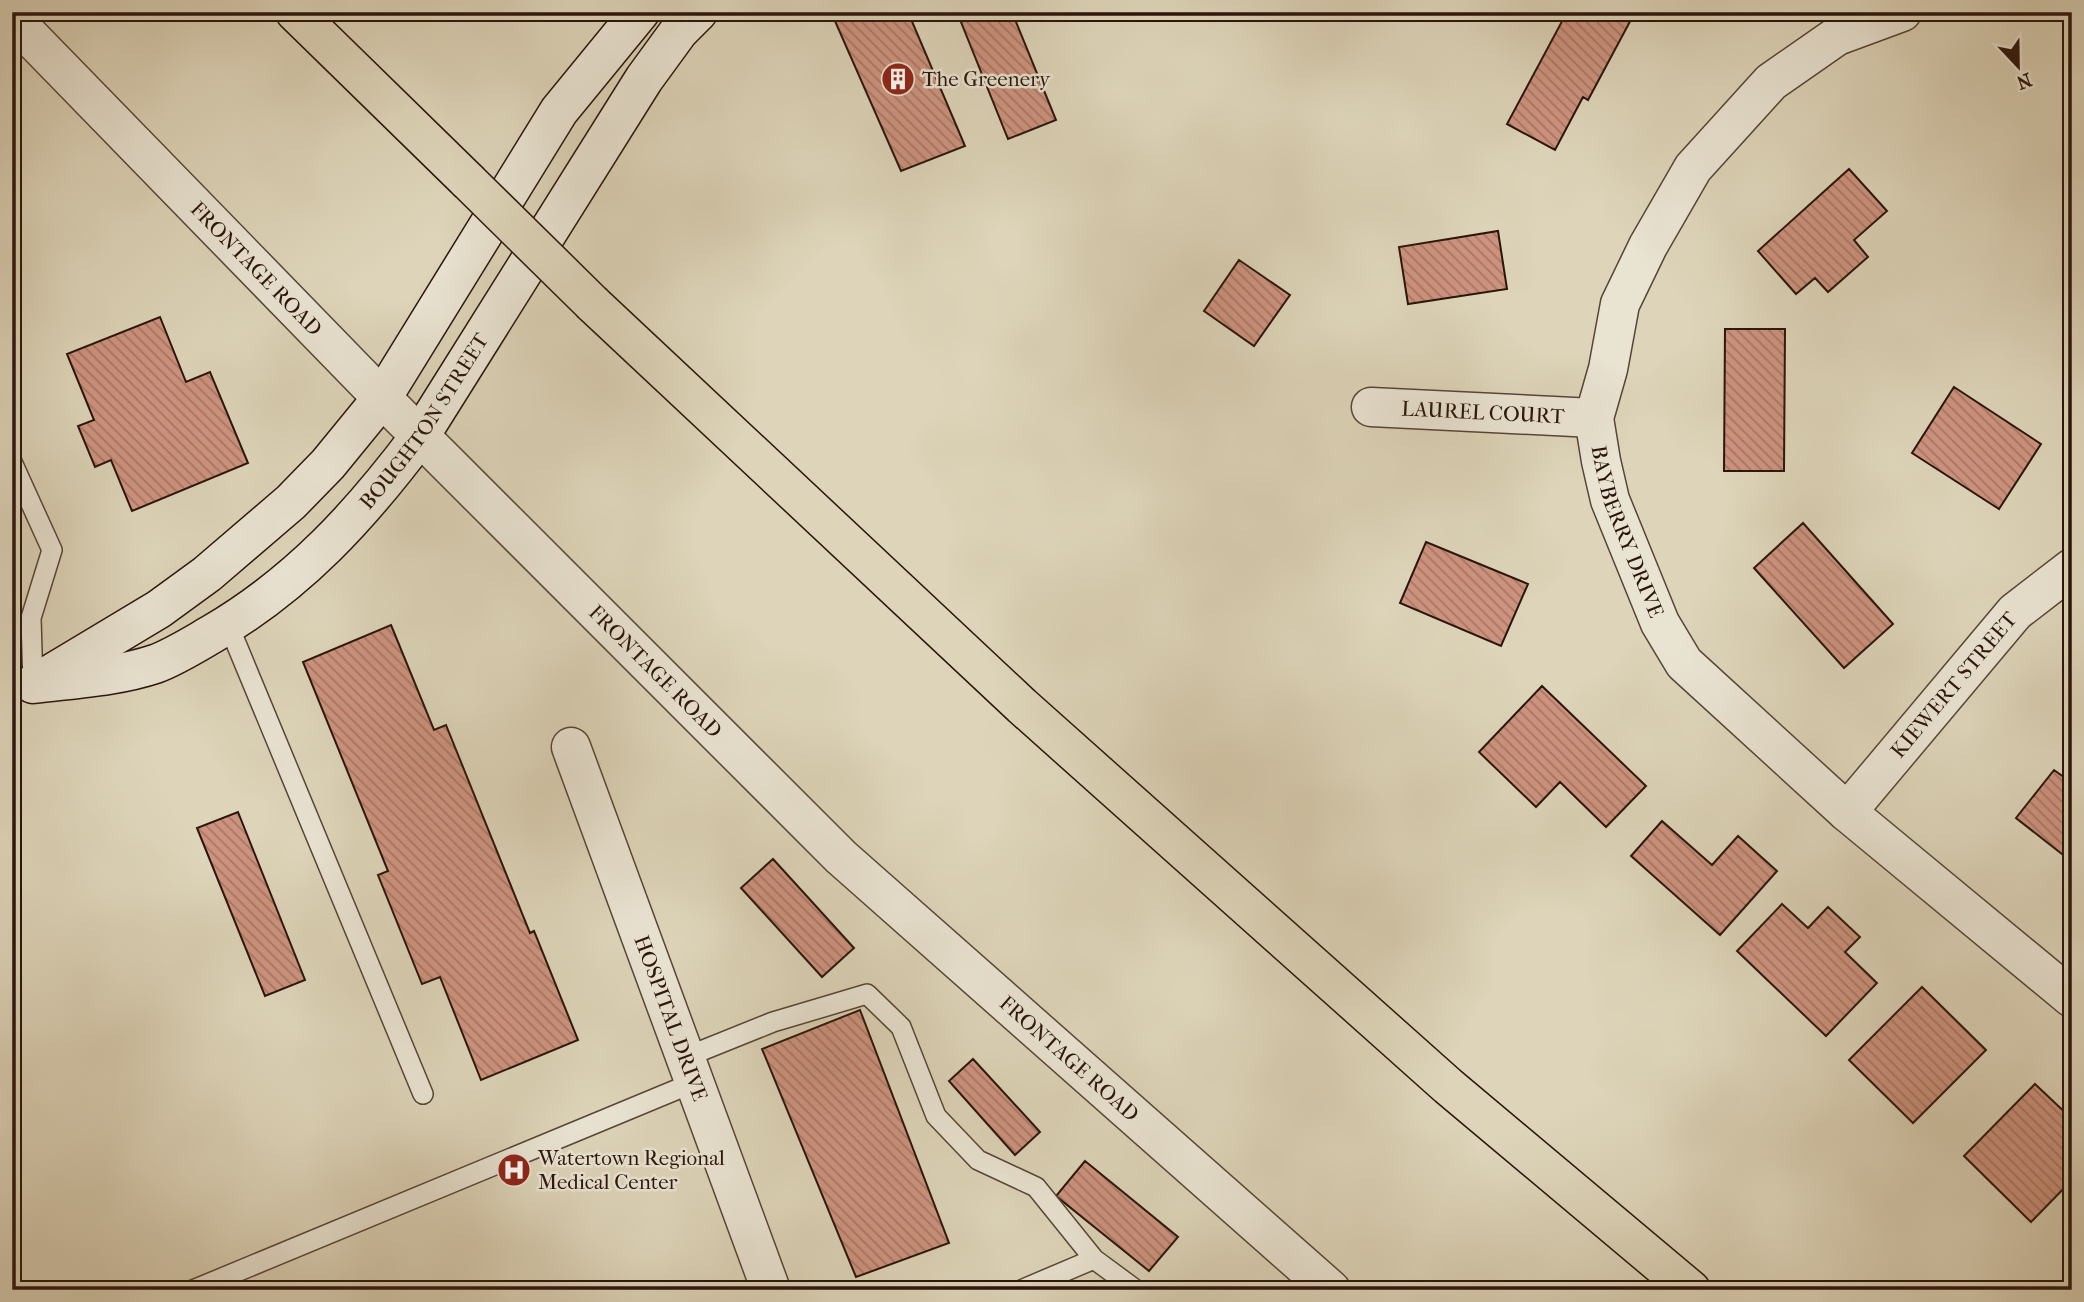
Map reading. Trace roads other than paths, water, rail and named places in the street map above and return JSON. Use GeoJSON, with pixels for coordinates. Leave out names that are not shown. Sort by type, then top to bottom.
{"type":"FeatureCollection","features":[{"type":"Feature","properties":{"kind":"highway"},"geometry":{"type":"LineString","coordinates":[[295,12],[593,304],[1022,706],[1448,1086],[1691,1290]]}},
{"type":"Feature","properties":{"kind":"street"},"geometry":{"type":"LineString","coordinates":[[23,688],[159,609],[207,575],[291,502],[328,464],[382,398],[559,111],[640,12]]}},
{"type":"Feature","properties":{"kind":"street","name":"BOUGHTON STREET"},"geometry":{"type":"LineString","coordinates":[[23,688],[122,673],[156,663],[228,624],[266,598],[334,541],[379,490],[419,436],[644,79],[679,31],[698,12]]}},
{"type":"Feature","properties":{"kind":"street","name":"BAYBERRY DRIVE"},"geometry":{"type":"LineString","coordinates":[[1902,12],[1838,36],[1771,82],[1693,168],[1648,246],[1620,304],[1608,369],[1594,418],[1610,500],[1660,623],[1684,663],[1847,812],[2072,998]]}},
{"type":"Feature","properties":{"kind":"street","name":"FRONTAGE ROAD"},"geometry":{"type":"LineString","coordinates":[[12,18],[419,436],[841,857],[1331,1290]]}},
{"type":"Feature","properties":{"kind":"street","name":"LAUREL COURT"},"geometry":{"type":"LineString","coordinates":[[1371,407],[1594,418]]}},
{"type":"Feature","properties":{"kind":"street","name":"KIEWERT STREET"},"geometry":{"type":"LineString","coordinates":[[1847,812],[2015,612],[2072,568]]}},
{"type":"Feature","properties":{"kind":"street","name":"HOSPITAL DRIVE"},"geometry":{"type":"LineString","coordinates":[[570,747],[771,1290]]}},
{"type":"Feature","properties":{"kind":"lane"},"geometry":{"type":"LineString","coordinates":[[12,462],[52,550],[32,618],[23,688]]}},
{"type":"Feature","properties":{"kind":"lane"},"geometry":{"type":"LineString","coordinates":[[228,624],[423,1094]]}},
{"type":"Feature","properties":{"kind":"lane"},"geometry":{"type":"LineString","coordinates":[[193,1290],[691,1070],[773,1022],[867,994],[901,1027],[936,1116],[978,1160],[1036,1187],[1094,1259],[1136,1290]]}},
{"type":"Feature","properties":{"kind":"lane"},"geometry":{"type":"LineString","coordinates":[[1021,1290],[1094,1259]]}},
{"type":"Feature","properties":{"kind":"place","name":"The Greenery"},"geometry":{"type":"Point","coordinates":[898,79]}},
{"type":"Feature","properties":{"kind":"place","name":"Watertown Regional Medical Center"},"geometry":{"type":"Point","coordinates":[514,1170]}}]}
